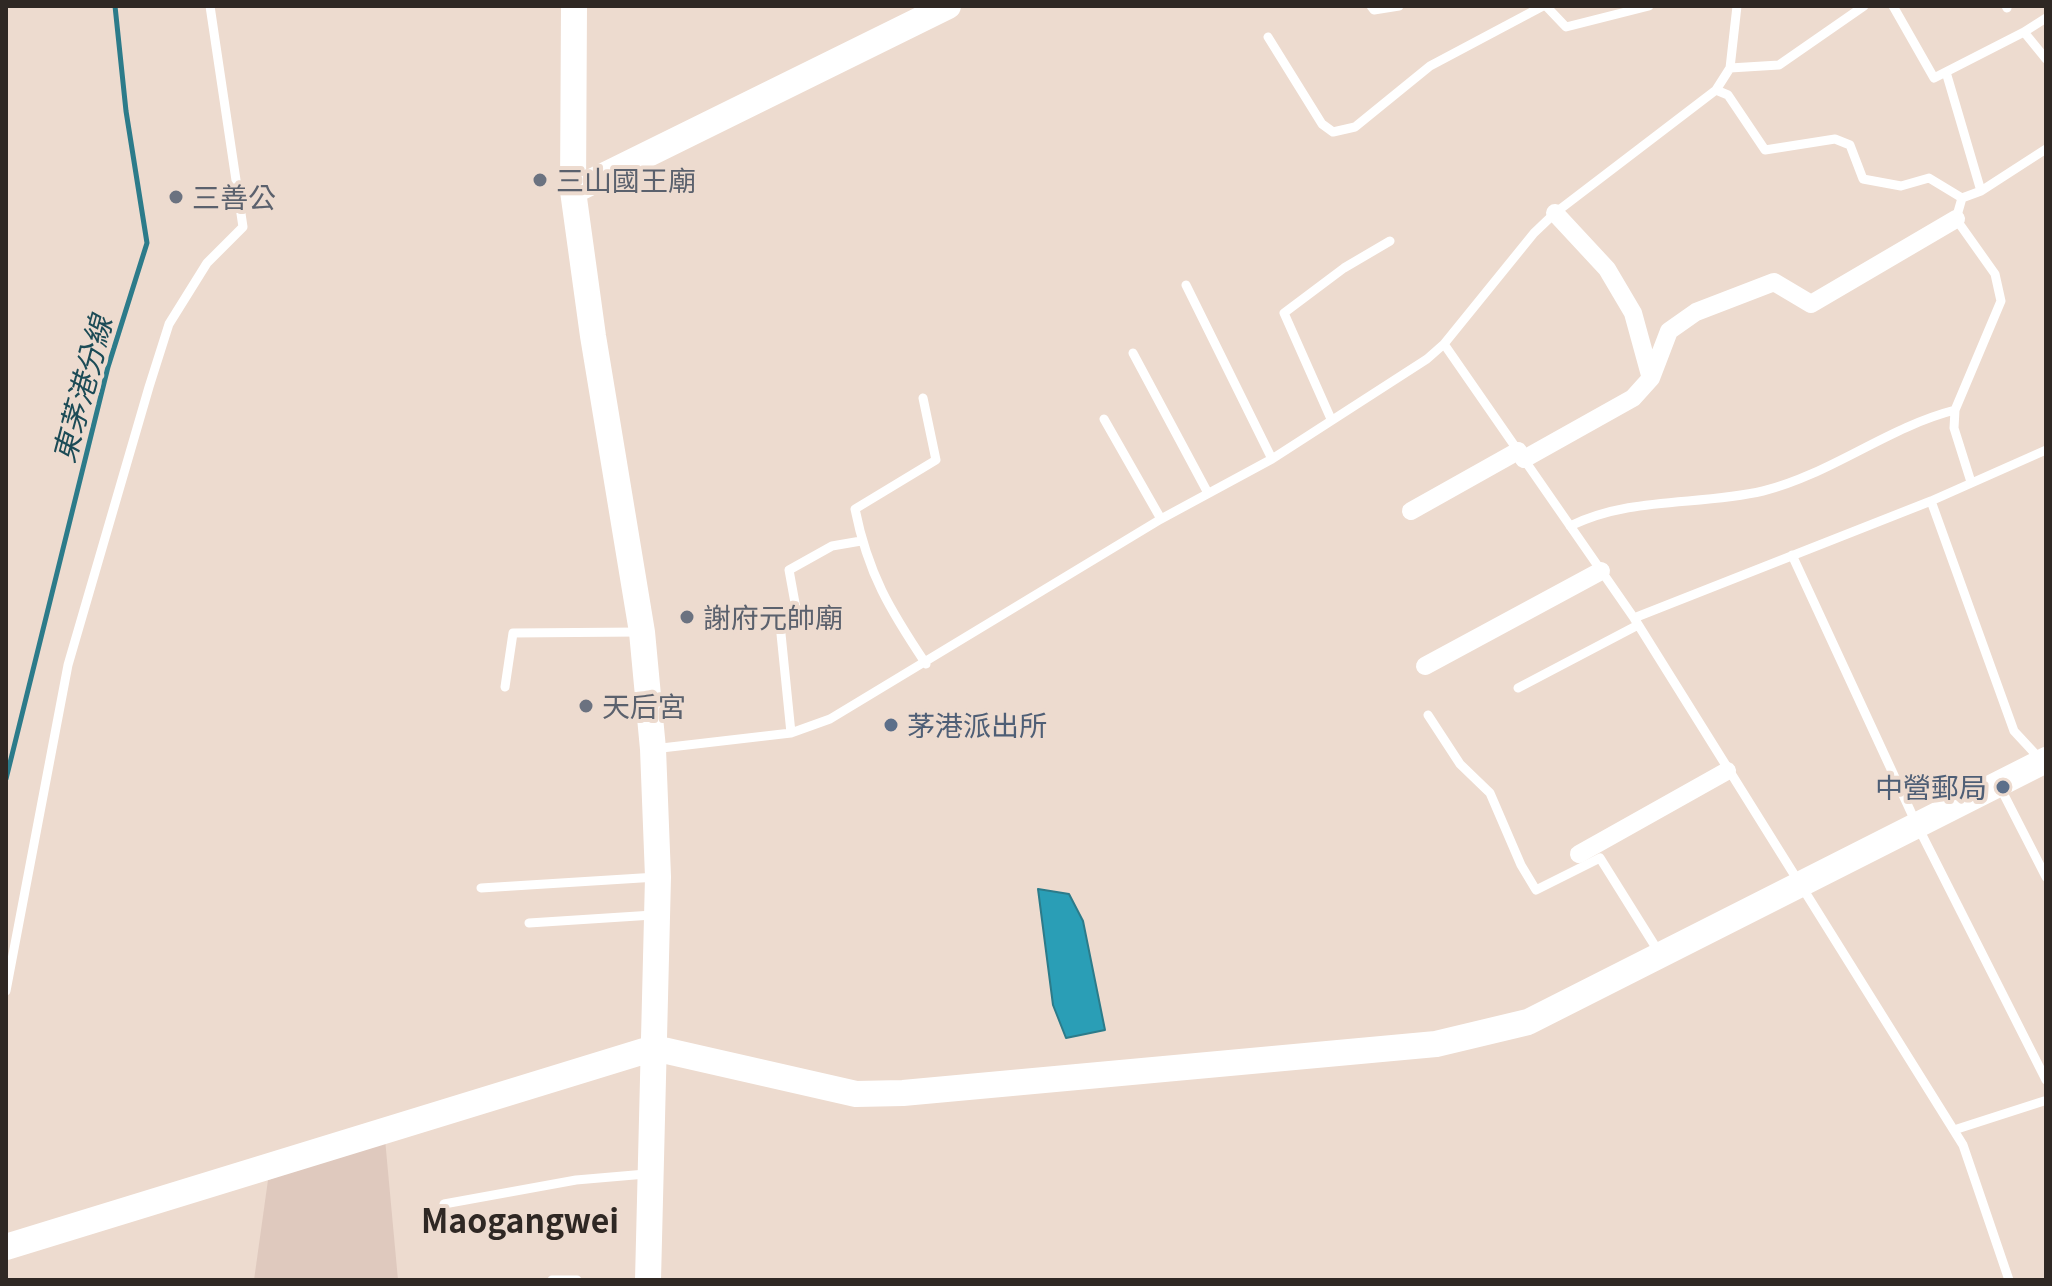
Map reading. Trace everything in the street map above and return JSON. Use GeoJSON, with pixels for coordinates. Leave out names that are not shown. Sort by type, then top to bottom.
{"type":"FeatureCollection","features":[{"type":"Feature","properties":{"kind":"street"},"geometry":{"type":"LineString","coordinates":[[574,6],[573,191],[593,336],[642,632],[653,749],[658,877],[648,1280]]}},
{"type":"Feature","properties":{"kind":"street"},"geometry":{"type":"LineString","coordinates":[[573,191],[948,6]]}},
{"type":"Feature","properties":{"kind":"street"},"geometry":{"type":"LineString","coordinates":[[1555,213],[1607,269],[1633,313],[1651,378]]}},
{"type":"Feature","properties":{"kind":"street"},"geometry":{"type":"LineString","coordinates":[[1411,511],[1633,398],[1651,378],[1669,331],[1696,312],[1774,282],[1811,304],[1956,219]]}},
{"type":"Feature","properties":{"kind":"street"},"geometry":{"type":"LineString","coordinates":[[1425,666],[1601,571]]}},
{"type":"Feature","properties":{"kind":"street"},"geometry":{"type":"LineString","coordinates":[[6,1247],[654,1048],[856,1094],[950,1089],[1436,1044],[1528,1022],[1800,887],[1916,823],[2044,760]]}},
{"type":"Feature","properties":{"kind":"street"},"geometry":{"type":"LineString","coordinates":[[1579,854],[1727,771]]}},
{"type":"Feature","properties":{"kind":"lane"},"geometry":{"type":"LineString","coordinates":[[6,991],[68,665],[145,401],[169,324],[207,263],[243,227],[210,6]]}},
{"type":"Feature","properties":{"kind":"lane"},"geometry":{"type":"LineString","coordinates":[[1371,6],[1374,10],[1399,6]]}},
{"type":"Feature","properties":{"kind":"lane"},"geometry":{"type":"LineString","coordinates":[[1268,37],[1322,124],[1333,132],[1355,127],[1430,66],[1545,6],[1566,27],[1649,6]]}},
{"type":"Feature","properties":{"kind":"lane"},"geometry":{"type":"LineString","coordinates":[[653,749],[791,733],[830,719],[926,664],[1161,519],[1272,459],[1427,359],[1444,344],[1534,233],[1555,213],[1716,90],[1730,68],[1737,6]]}},
{"type":"Feature","properties":{"kind":"lane"},"geometry":{"type":"LineString","coordinates":[[1730,68],[1779,65],[1864,6]]}},
{"type":"Feature","properties":{"kind":"lane"},"geometry":{"type":"LineString","coordinates":[[1893,6],[1934,78],[2046,18]]}},
{"type":"Feature","properties":{"kind":"lane"},"geometry":{"type":"LineString","coordinates":[[2024,32],[2046,59]]}},
{"type":"Feature","properties":{"kind":"lane"},"geometry":{"type":"LineString","coordinates":[[1946,72],[1981,191]]}},
{"type":"Feature","properties":{"kind":"lane"},"geometry":{"type":"LineString","coordinates":[[1716,90],[1728,95],[1765,150],[1835,139],[1850,145],[1863,179],[1901,186],[1929,178],[1962,198]]}},
{"type":"Feature","properties":{"kind":"lane"},"geometry":{"type":"LineString","coordinates":[[1962,198],[1981,191],[2046,149]]}},
{"type":"Feature","properties":{"kind":"lane"},"geometry":{"type":"LineString","coordinates":[[1962,198],[1956,219],[1995,274],[2001,301],[1955,410],[1954,428],[1971,482]]}},
{"type":"Feature","properties":{"kind":"lane"},"geometry":{"type":"LineString","coordinates":[[1331,419],[1284,313],[1344,268],[1390,241]]}},
{"type":"Feature","properties":{"kind":"lane"},"geometry":{"type":"LineString","coordinates":[[1186,285],[1272,459]]}},
{"type":"Feature","properties":{"kind":"lane"},"geometry":{"type":"LineString","coordinates":[[1444,344],[1636,622],[1954,1130],[1963,1145],[2009,1280]]}},
{"type":"Feature","properties":{"kind":"lane"},"geometry":{"type":"LineString","coordinates":[[1133,353],[1208,493]]}},
{"type":"Feature","properties":{"kind":"lane"},"geometry":{"type":"LineString","coordinates":[[923,398],[936,460],[855,509],[861,541],[885,603],[926,664]]}},
{"type":"Feature","properties":{"kind":"lane"},"geometry":{"type":"LineString","coordinates":[[1570,526],[1599,512],[1659,501],[1762,491],[1817,471],[1930,416],[1955,410]]}},
{"type":"Feature","properties":{"kind":"lane"},"geometry":{"type":"LineString","coordinates":[[1104,419],[1161,519]]}},
{"type":"Feature","properties":{"kind":"lane"},"geometry":{"type":"LineString","coordinates":[[1518,688],[1636,622],[1792,555],[1931,501],[2046,450]]}},
{"type":"Feature","properties":{"kind":"lane"},"geometry":{"type":"LineString","coordinates":[[1931,501],[2014,731],[2044,760]]}},
{"type":"Feature","properties":{"kind":"lane"},"geometry":{"type":"LineString","coordinates":[[791,733],[780,624],[797,614],[789,570],[832,546],[861,541]]}},
{"type":"Feature","properties":{"kind":"lane"},"geometry":{"type":"LineString","coordinates":[[1792,555],[1916,823],[2046,1080]]}},
{"type":"Feature","properties":{"kind":"lane"},"geometry":{"type":"LineString","coordinates":[[505,687],[513,633],[642,632]]}},
{"type":"Feature","properties":{"kind":"lane"},"geometry":{"type":"LineString","coordinates":[[1428,715],[1460,764],[1490,793],[1521,865],[1536,890],[1600,858],[1662,957]]}},
{"type":"Feature","properties":{"kind":"lane"},"geometry":{"type":"LineString","coordinates":[[1999,784],[2046,877]]}},
{"type":"Feature","properties":{"kind":"lane"},"geometry":{"type":"LineString","coordinates":[[481,888],[658,877]]}},
{"type":"Feature","properties":{"kind":"lane"},"geometry":{"type":"LineString","coordinates":[[529,923],[657,915]]}},
{"type":"Feature","properties":{"kind":"lane"},"geometry":{"type":"LineString","coordinates":[[1954,1130],[2044,1101]]}},
{"type":"Feature","properties":{"kind":"lane"},"geometry":{"type":"LineString","coordinates":[[444,1204],[588,1178],[653,1174]]}},
{"type":"Feature","properties":{"kind":"lane"},"geometry":{"type":"LineString","coordinates":[[552,1280],[577,1280]]}},
{"type":"Feature","properties":{"kind":"shaded area"},"geometry":{"type":"Polygon","coordinates":[[[385,1139],[398,1280],[254,1280],[268,1180],[385,1139]]]}},
{"type":"Feature","properties":{"kind":"water"},"geometry":{"type":"Polygon","coordinates":[[[1038,889],[1069,894],[1083,921],[1105,1030],[1066,1038],[1053,1005],[1038,889]]]}},
{"type":"Feature","properties":{"kind":"waterway","name":"東茅港分線"},"geometry":{"type":"LineString","coordinates":[[6,779],[108,367],[147,243],[126,111],[115,6]]}},
{"type":"Feature","properties":{"kind":"place","name":"三山國王廟"},"geometry":{"type":"Point","coordinates":[540,180]}},
{"type":"Feature","properties":{"kind":"place","name":"三善公"},"geometry":{"type":"Point","coordinates":[176,197]}},
{"type":"Feature","properties":{"kind":"place","name":"謝府元帥廟"},"geometry":{"type":"Point","coordinates":[687,617]}},
{"type":"Feature","properties":{"kind":"place","name":"天后宮"},"geometry":{"type":"Point","coordinates":[586,706]}},
{"type":"Feature","properties":{"kind":"place","name":"茅港派出所"},"geometry":{"type":"Point","coordinates":[891,725]}},
{"type":"Feature","properties":{"kind":"place","name":"中營郵局"},"geometry":{"type":"Point","coordinates":[2003,787]}},
{"type":"Feature","properties":{"kind":"district","name":"Maogangwei"},"geometry":{"type":"Point","coordinates":[520,1221]}}]}
